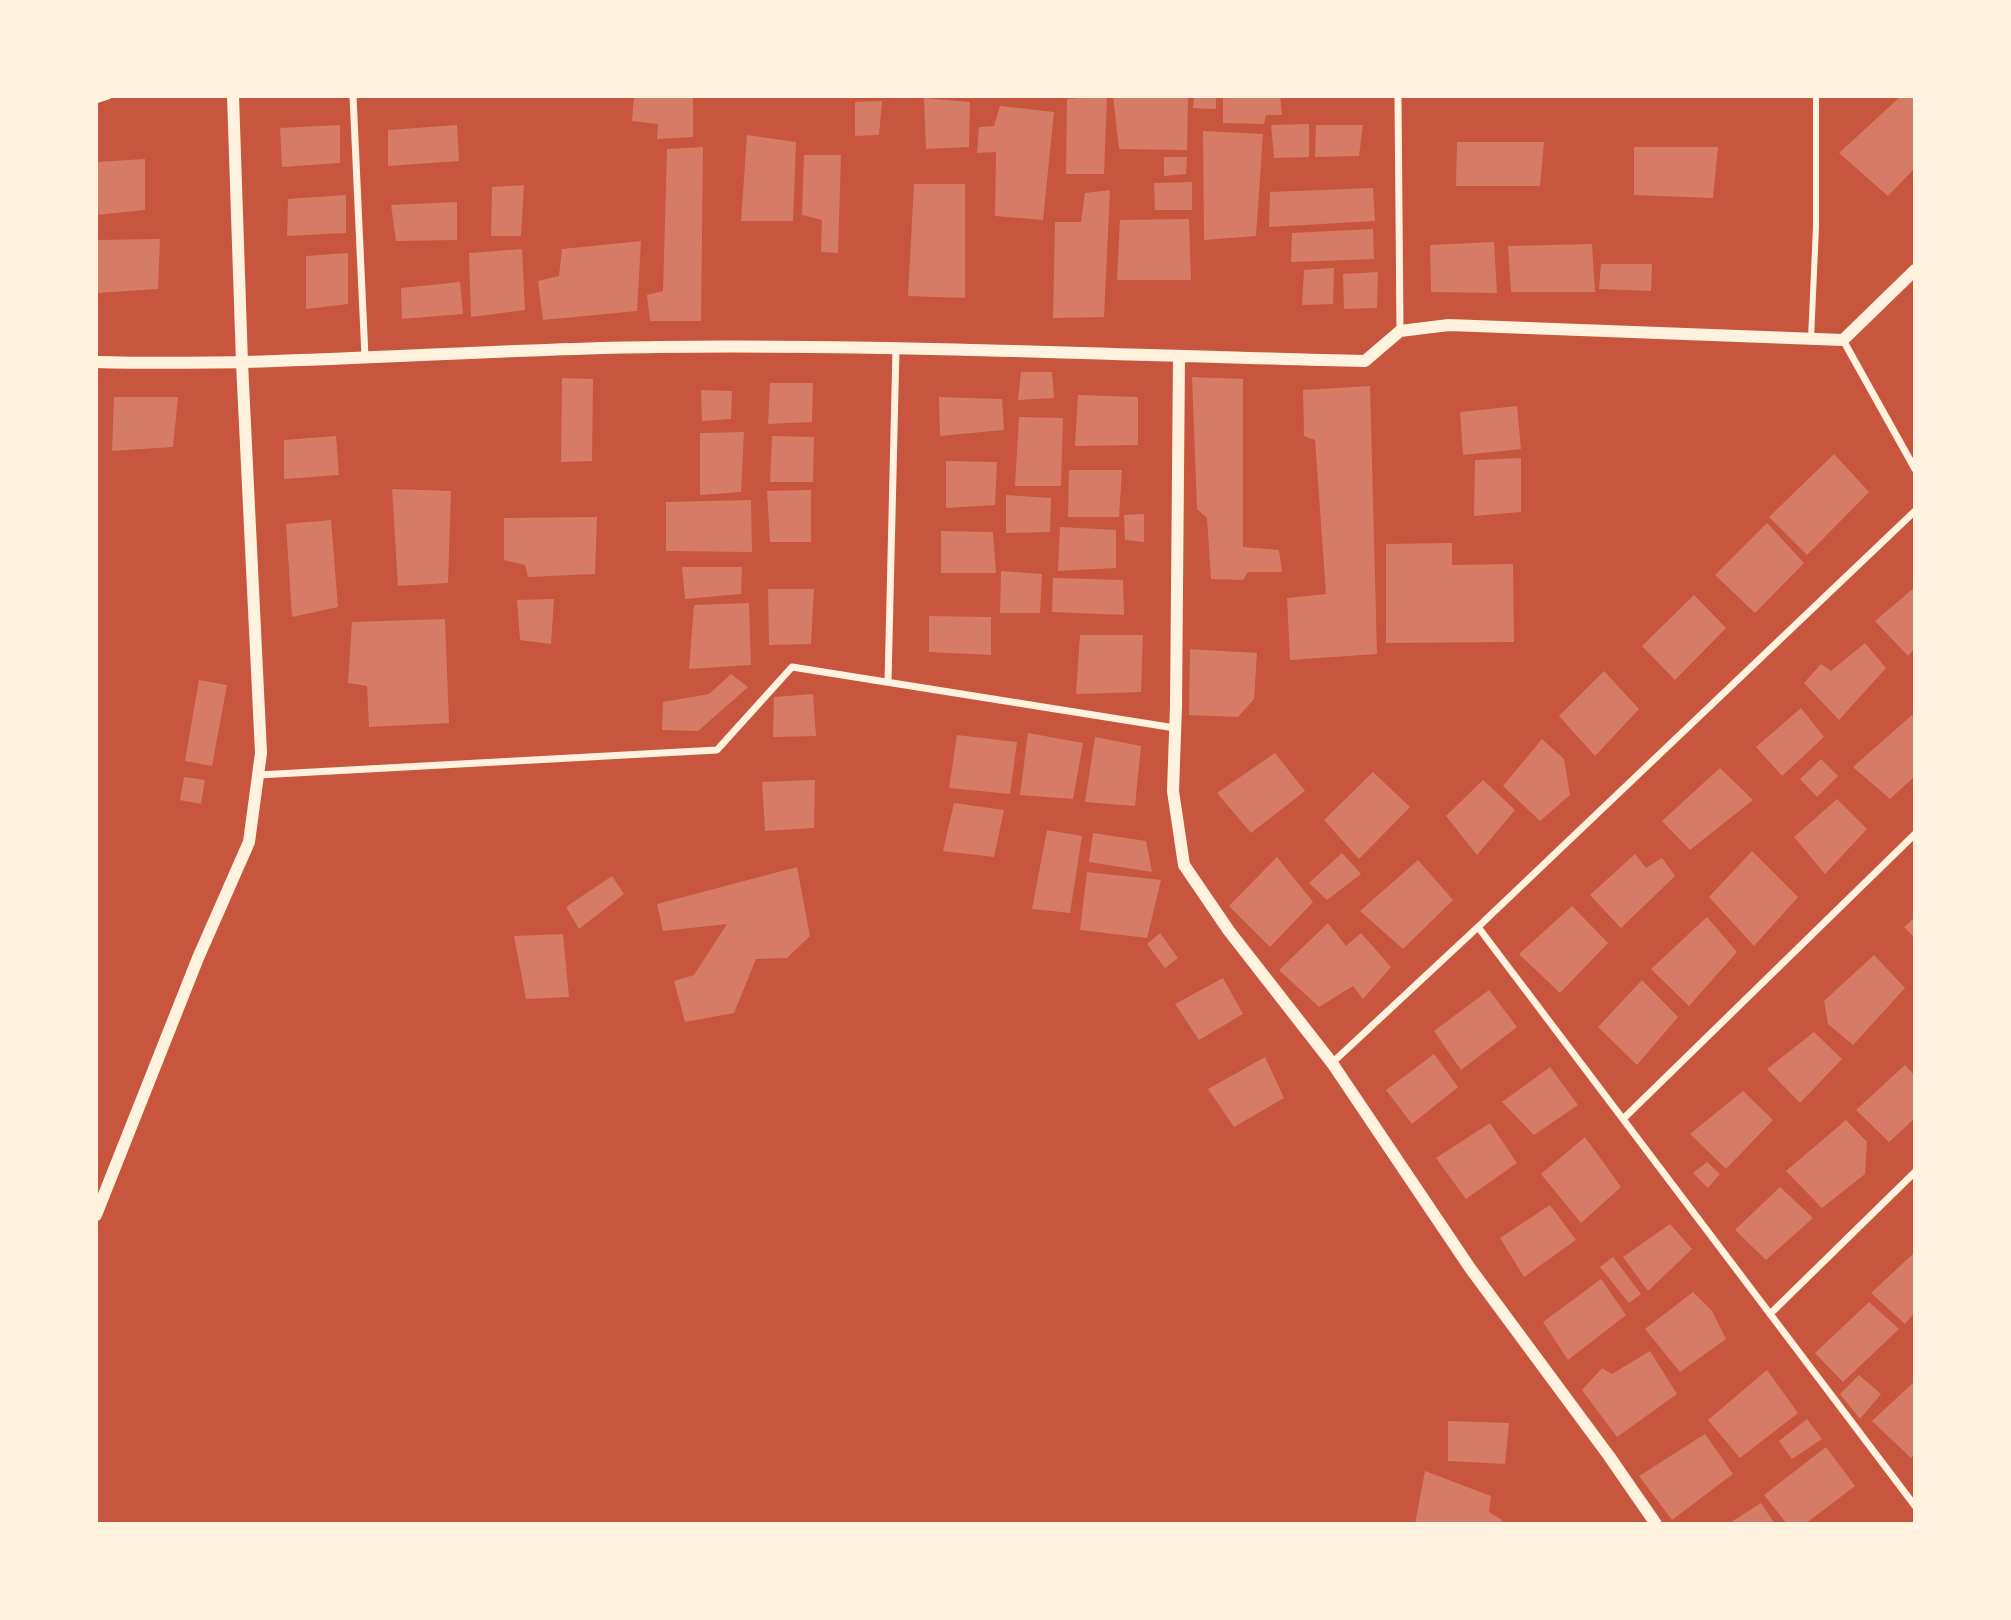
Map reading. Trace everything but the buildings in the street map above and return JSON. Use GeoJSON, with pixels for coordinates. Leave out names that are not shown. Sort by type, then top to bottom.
{"type":"FeatureCollection","features":[{"type":"Feature","properties":{"kind":"street"},"geometry":{"type":"LineString","coordinates":[[96,100],[108,96]]}},
{"type":"Feature","properties":{"kind":"street"},"geometry":{"type":"LineString","coordinates":[[96,1215],[198,957],[249,842],[261,753],[242,363],[233,96]]}},
{"type":"Feature","properties":{"kind":"street"},"geometry":{"type":"LineString","coordinates":[[353,96],[365,357]]}},
{"type":"Feature","properties":{"kind":"street"},"geometry":{"type":"LineString","coordinates":[[1398,96],[1400,331]]}},
{"type":"Feature","properties":{"kind":"street"},"geometry":{"type":"LineString","coordinates":[[1811,339],[1816,227],[1816,96]]}},
{"type":"Feature","properties":{"kind":"street"},"geometry":{"type":"LineString","coordinates":[[96,362],[242,363],[472,352],[658,347],[1020,351],[1365,361],[1400,331],[1450,325],[1843,340],[1915,270]]}},
{"type":"Feature","properties":{"kind":"street"},"geometry":{"type":"LineString","coordinates":[[1843,340],[1915,469]]}},
{"type":"Feature","properties":{"kind":"street"},"geometry":{"type":"LineString","coordinates":[[888,682],[897,349]]}},
{"type":"Feature","properties":{"kind":"street"},"geometry":{"type":"LineString","coordinates":[[1179,357],[1173,791],[1184,865],[1229,931],[1332,1063],[1470,1268],[1656,1524]]}},
{"type":"Feature","properties":{"kind":"street"},"geometry":{"type":"LineString","coordinates":[[1332,1063],[1915,511]]}},
{"type":"Feature","properties":{"kind":"street"},"geometry":{"type":"LineString","coordinates":[[258,775],[717,750],[792,667],[1175,728]]}},
{"type":"Feature","properties":{"kind":"street"},"geometry":{"type":"LineString","coordinates":[[1623,1119],[1915,834]]}},
{"type":"Feature","properties":{"kind":"street"},"geometry":{"type":"LineString","coordinates":[[1478,927],[1914,1504]]}},
{"type":"Feature","properties":{"kind":"street"},"geometry":{"type":"LineString","coordinates":[[1770,1314],[1915,1171]]}}]}
